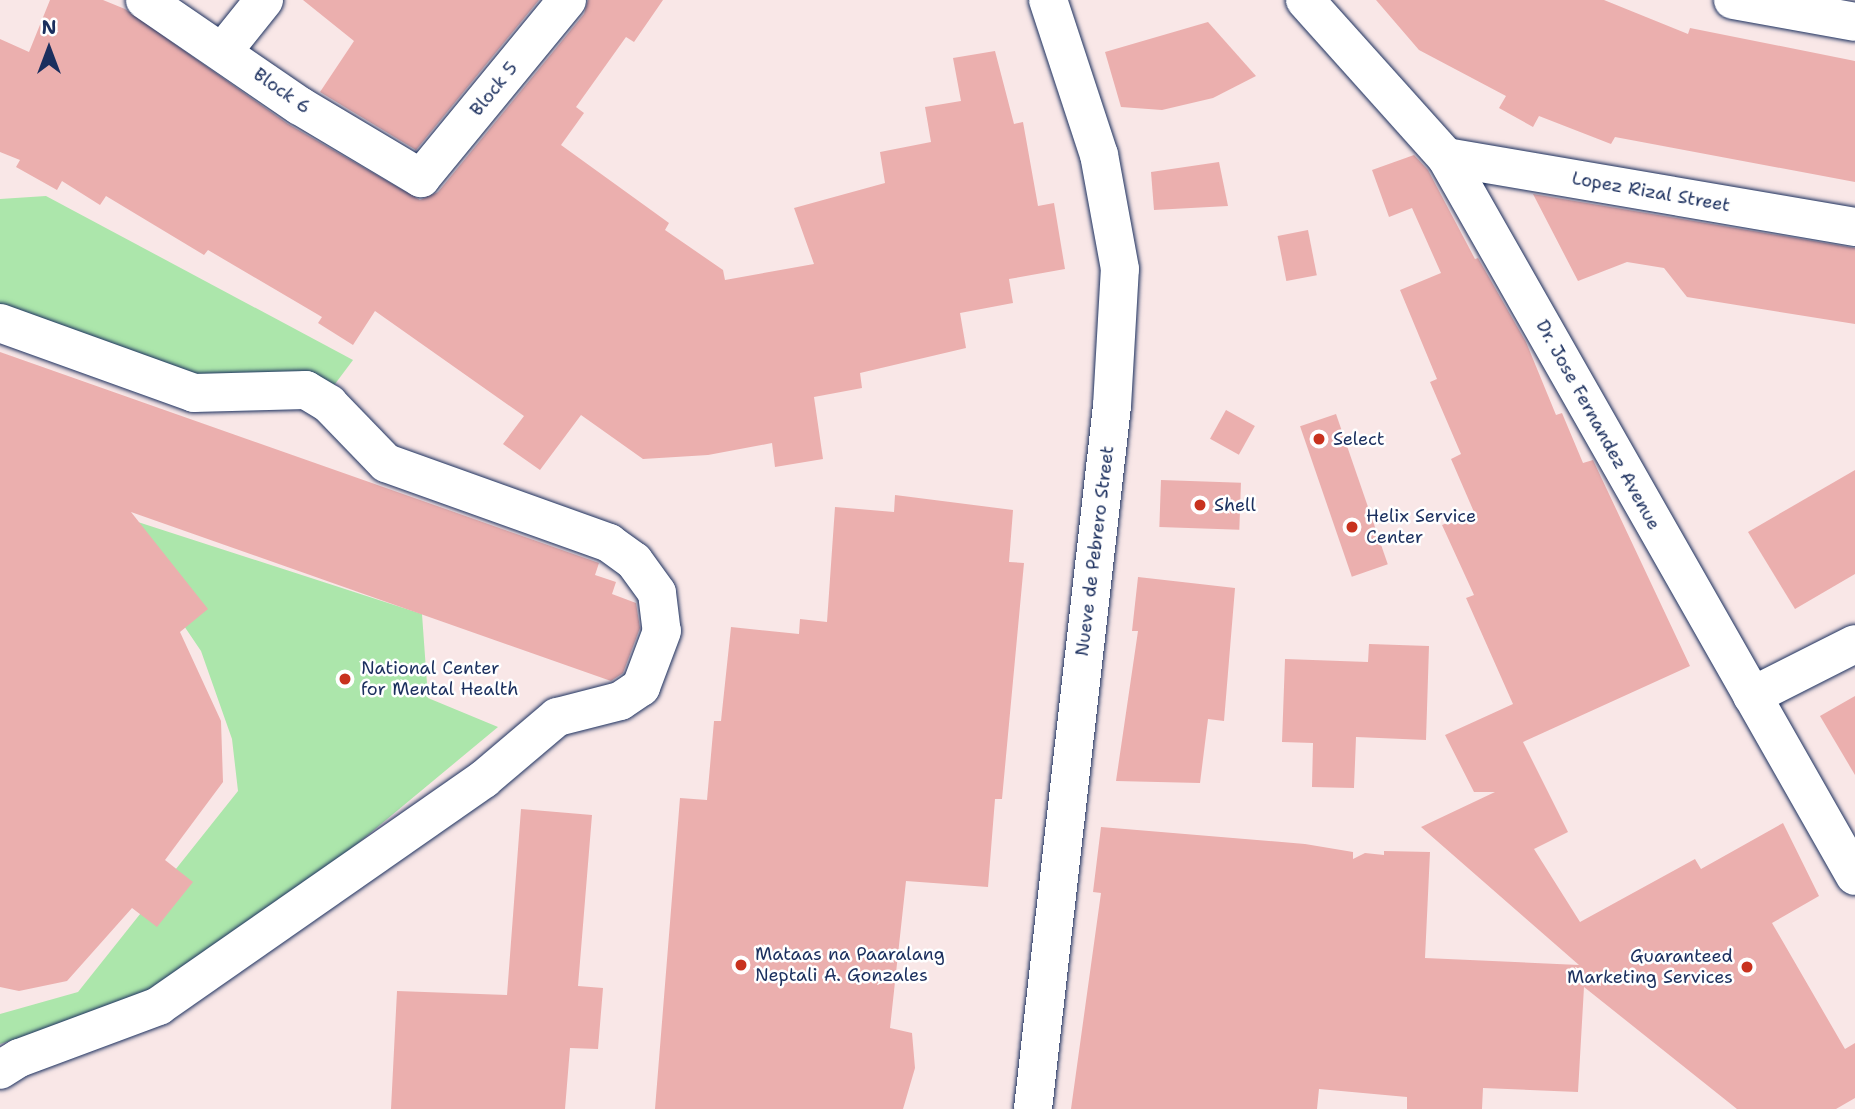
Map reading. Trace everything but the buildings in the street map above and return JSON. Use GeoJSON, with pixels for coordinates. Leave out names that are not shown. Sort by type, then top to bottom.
{"type":"FeatureCollection","features":[{"type":"Feature","properties":{"kind":"street","name":"Block 6"},"geometry":{"type":"LineString","coordinates":[[145,0],[224,50],[300,106],[421,178]]}},
{"type":"Feature","properties":{"kind":"street"},"geometry":{"type":"LineString","coordinates":[[224,50],[264,0]]}},
{"type":"Feature","properties":{"kind":"street","name":"Block 5"},"geometry":{"type":"LineString","coordinates":[[421,178],[567,0]]}},
{"type":"Feature","properties":{"kind":"street","name":"Nueve de Pebrero Street"},"geometry":{"type":"LineString","coordinates":[[1032,1109],[1112,406],[1120,268],[1099,155],[1048,0]]}},
{"type":"Feature","properties":{"kind":"street","name":"Dr. Jose Fernandez Avenue"},"geometry":{"type":"LineString","coordinates":[[1305,0],[1446,157],[1855,876]]}},
{"type":"Feature","properties":{"kind":"street"},"geometry":{"type":"LineString","coordinates":[[1733,0],[1855,22]]}},
{"type":"Feature","properties":{"kind":"street","name":"Lopez Rizal Street"},"geometry":{"type":"LineString","coordinates":[[1446,157],[1855,227]]}},
{"type":"Feature","properties":{"kind":"street"},"geometry":{"type":"LineString","coordinates":[[0,323],[194,393],[306,390],[329,404],[386,463],[608,543],[634,561],[657,593],[662,631],[641,687],[620,701],[557,717],[484,779],[159,1006],[19,1058],[0,1070]]}},
{"type":"Feature","properties":{"kind":"street"},"geometry":{"type":"LineString","coordinates":[[1752,696],[1855,644]]}},
{"type":"Feature","properties":{"kind":"green space"},"geometry":{"type":"Polygon","coordinates":[[[46,196],[353,360],[335,384],[198,384],[0,336],[0,199],[46,196]]]}},
{"type":"Feature","properties":{"kind":"green space"},"geometry":{"type":"Polygon","coordinates":[[[107,512],[422,614],[428,698],[498,727],[339,859],[129,1004],[0,1044],[0,1014],[78,992],[238,791],[232,739],[201,651],[107,512]]]}},
{"type":"Feature","properties":{"kind":"place","name":"Select"},"geometry":{"type":"Point","coordinates":[1319,439]}},
{"type":"Feature","properties":{"kind":"place","name":"Shell"},"geometry":{"type":"Point","coordinates":[1200,505]}},
{"type":"Feature","properties":{"kind":"place","name":"Helix Service Center"},"geometry":{"type":"Point","coordinates":[1352,527]}},
{"type":"Feature","properties":{"kind":"place","name":"National Center for Mental Health"},"geometry":{"type":"Point","coordinates":[345,679]}},
{"type":"Feature","properties":{"kind":"place","name":"Mataas na Paaralang Neptali A. Gonzales"},"geometry":{"type":"Point","coordinates":[741,965]}},
{"type":"Feature","properties":{"kind":"place","name":"Guaranteed Marketing Services"},"geometry":{"type":"Point","coordinates":[1747,967]}}]}
